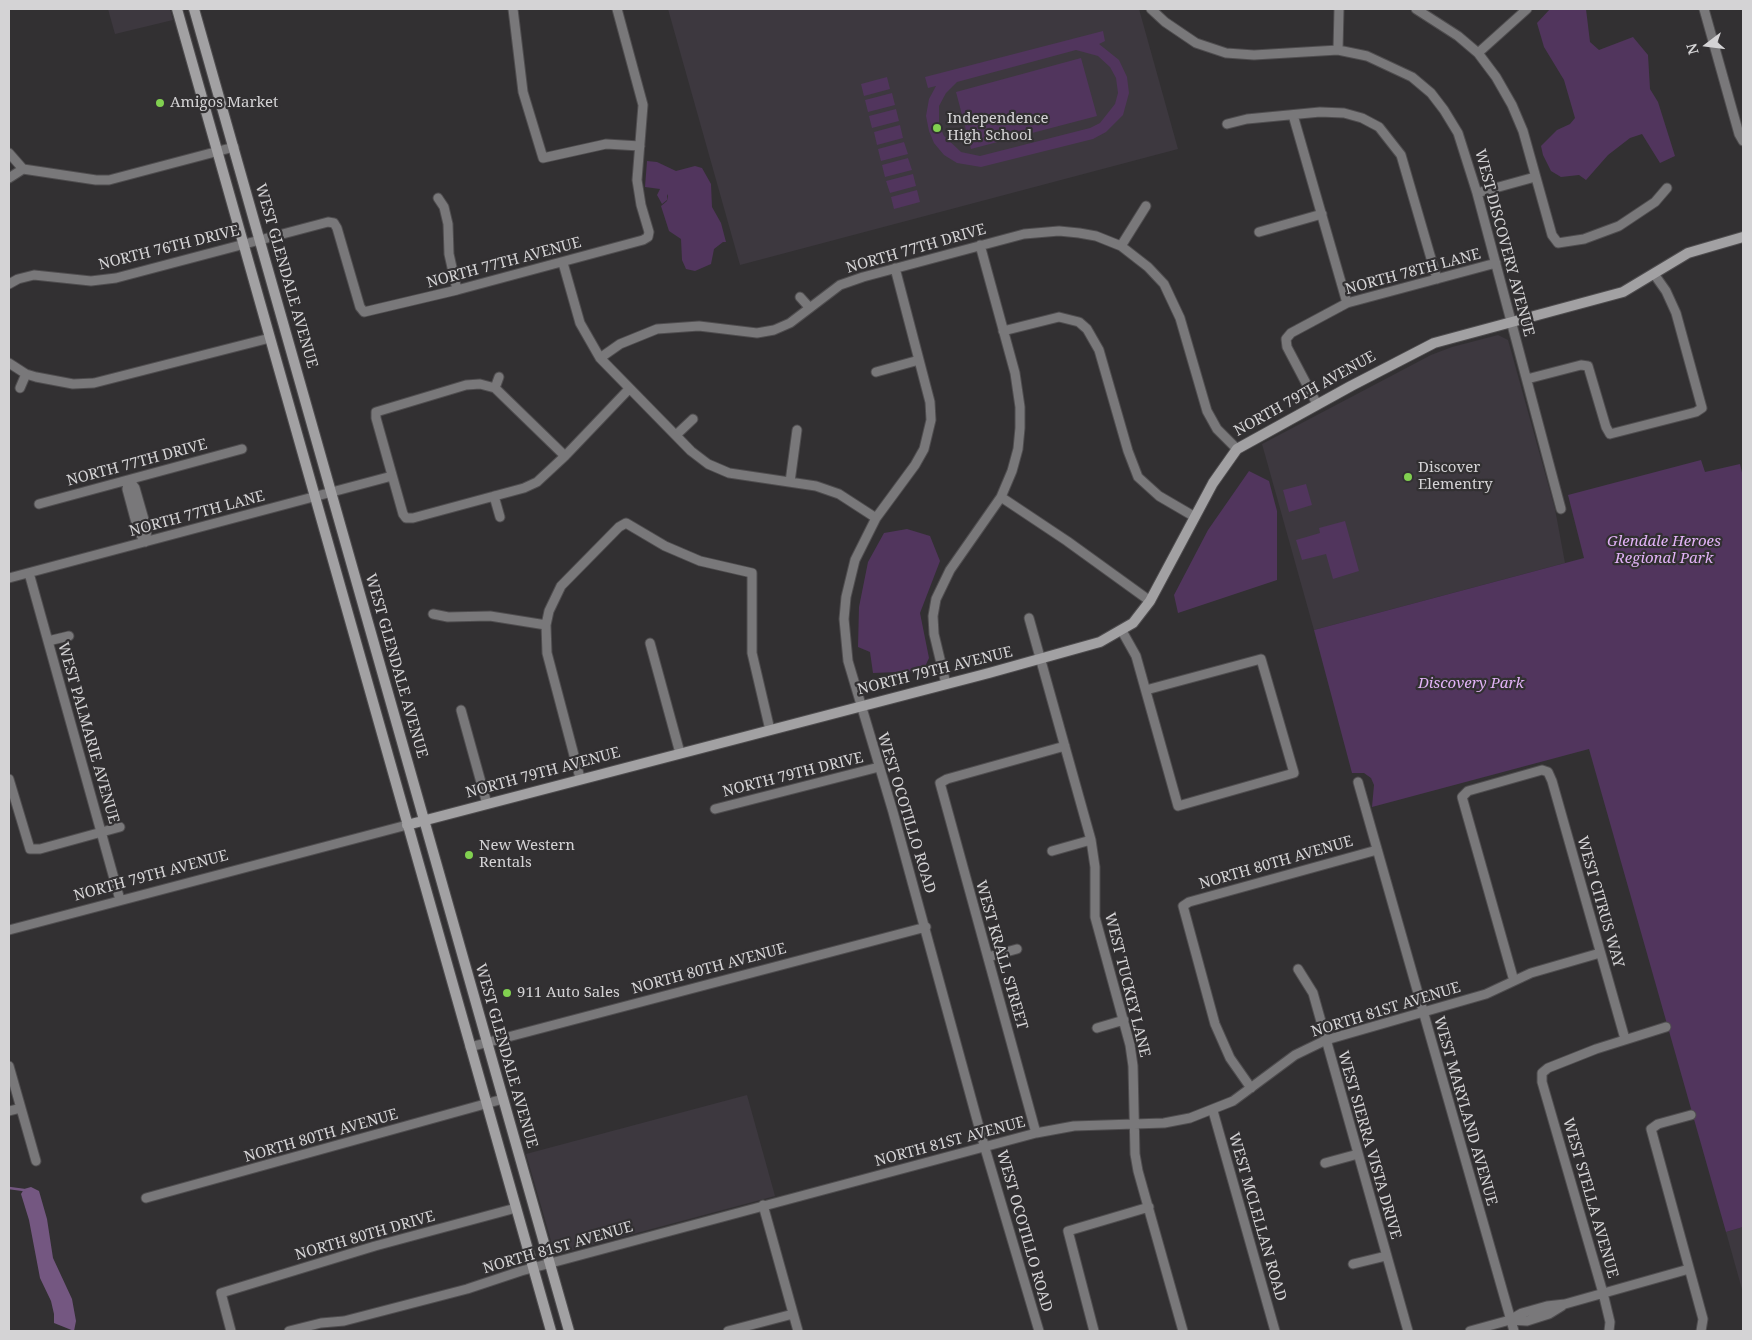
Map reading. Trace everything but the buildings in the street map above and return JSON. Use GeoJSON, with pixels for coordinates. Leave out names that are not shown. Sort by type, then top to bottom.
{"type":"FeatureCollection","features":[{"type":"Feature","properties":{"kind":"main road"},"geometry":{"type":"LineString","coordinates":[[177,9],[551,1331]]}},
{"type":"Feature","properties":{"kind":"main road","name":"WEST GLENDALE AVENUE"},"geometry":{"type":"LineString","coordinates":[[194,9],[569,1331]]}},
{"type":"Feature","properties":{"kind":"main road","name":"NORTH 79TH AVENUE"},"geometry":{"type":"LineString","coordinates":[[407,824],[946,684],[1100,642],[1122,631],[1132,623],[1150,601],[1213,483],[1237,449],[1317,404],[1434,343],[1618,293],[1688,253],[1743,237]]}},
{"type":"Feature","properties":{"kind":"street"},"geometry":{"type":"LineString","coordinates":[[513,9],[523,92],[543,158],[606,144],[640,146],[643,113],[641,95],[617,9]]}},
{"type":"Feature","properties":{"kind":"street"},"geometry":{"type":"LineString","coordinates":[[1152,9],[1165,22],[1196,43],[1226,52],[1254,55],[1338,50],[1340,9]]}},
{"type":"Feature","properties":{"kind":"street"},"geometry":{"type":"LineString","coordinates":[[1416,9],[1446,26],[1478,53],[1496,76],[1512,105],[1523,131],[1552,235],[1558,243],[1584,239],[1619,226],[1655,202],[1667,188]]}},
{"type":"Feature","properties":{"kind":"street"},"geometry":{"type":"LineString","coordinates":[[1478,53],[1527,9]]}},
{"type":"Feature","properties":{"kind":"street"},"geometry":{"type":"LineString","coordinates":[[1704,9],[1743,141]]}},
{"type":"Feature","properties":{"kind":"street","name":"WEST DISCOVERY AVENUE"},"geometry":{"type":"LineString","coordinates":[[1338,50],[1367,56],[1388,64],[1412,77],[1431,93],[1458,133],[1477,193],[1561,509]]}},
{"type":"Feature","properties":{"kind":"street"},"geometry":{"type":"LineString","coordinates":[[1227,124],[1246,119],[1344,113],[1362,118],[1379,127],[1401,155],[1437,279]]}},
{"type":"Feature","properties":{"kind":"street"},"geometry":{"type":"LineString","coordinates":[[1293,115],[1347,303]]}},
{"type":"Feature","properties":{"kind":"street","name":"NORTH 77TH AVENUE"},"geometry":{"type":"LineString","coordinates":[[364,312],[563,263],[648,237],[638,194],[640,146]]}},
{"type":"Feature","properties":{"kind":"street"},"geometry":{"type":"LineString","coordinates":[[9,153],[23,169],[96,180],[109,180],[234,147]]}},
{"type":"Feature","properties":{"kind":"street"},"geometry":{"type":"LineString","coordinates":[[9,178],[23,169]]}},
{"type":"Feature","properties":{"kind":"street"},"geometry":{"type":"LineString","coordinates":[[1477,193],[1536,177]]}},
{"type":"Feature","properties":{"kind":"street"},"geometry":{"type":"LineString","coordinates":[[438,198],[444,207],[448,224],[449,254],[457,290]]}},
{"type":"Feature","properties":{"kind":"street"},"geometry":{"type":"LineString","coordinates":[[1146,206],[1121,246],[1164,284],[1172,299],[1189,346],[1207,411],[1217,429],[1237,449]]}},
{"type":"Feature","properties":{"kind":"street"},"geometry":{"type":"LineString","coordinates":[[1259,232],[1322,214]]}},
{"type":"Feature","properties":{"kind":"street","name":"NORTH 76TH DRIVE"},"geometry":{"type":"LineString","coordinates":[[9,284],[18,279],[34,276],[91,281],[116,278],[334,222],[360,307],[364,312]]}},
{"type":"Feature","properties":{"kind":"street","name":"NORTH 77TH DRIVE"},"geometry":{"type":"LineString","coordinates":[[600,358],[620,344],[657,330],[699,326],[757,333],[774,330],[790,323],[840,285],[895,268],[1024,234],[1059,231],[1096,236],[1121,246]]}},
{"type":"Feature","properties":{"kind":"street"},"geometry":{"type":"LineString","coordinates":[[946,684],[934,634],[933,616],[936,599],[950,570],[1001,497],[1012,471],[1018,449],[1020,421],[1018,392],[980,245]]}},
{"type":"Feature","properties":{"kind":"street"},"geometry":{"type":"LineString","coordinates":[[563,263],[580,323],[600,358],[629,389],[708,464],[728,473],[816,486],[839,494],[876,518],[916,465],[929,434],[930,402],[895,268]]}},
{"type":"Feature","properties":{"kind":"street","name":"NORTH 78TH LANE"},"geometry":{"type":"LineString","coordinates":[[1317,404],[1287,347],[1286,339],[1291,333],[1347,303],[1496,264]]}},
{"type":"Feature","properties":{"kind":"street"},"geometry":{"type":"LineString","coordinates":[[1527,379],[1581,365],[1588,366],[1610,434],[1696,412],[1702,408],[1676,313],[1666,291],[1654,274]]}},
{"type":"Feature","properties":{"kind":"street"},"geometry":{"type":"LineString","coordinates":[[800,297],[809,307]]}},
{"type":"Feature","properties":{"kind":"street"},"geometry":{"type":"LineString","coordinates":[[1003,331],[1053,318],[1079,322],[1094,338],[1099,350],[1128,451],[1138,477],[1158,496],[1195,517]]}},
{"type":"Feature","properties":{"kind":"street"},"geometry":{"type":"LineString","coordinates":[[9,363],[26,374],[73,384],[106,382],[270,338]]}},
{"type":"Feature","properties":{"kind":"street"},"geometry":{"type":"LineString","coordinates":[[876,372],[919,360]]}},
{"type":"Feature","properties":{"kind":"street"},"geometry":{"type":"LineString","coordinates":[[20,388],[26,374]]}},
{"type":"Feature","properties":{"kind":"street"},"geometry":{"type":"LineString","coordinates":[[495,388],[500,377]]}},
{"type":"Feature","properties":{"kind":"street"},"geometry":{"type":"LineString","coordinates":[[565,456],[495,388],[480,384],[466,384],[376,412],[392,476],[406,518],[494,496],[537,482],[565,456],[629,389]]}},
{"type":"Feature","properties":{"kind":"street"},"geometry":{"type":"LineString","coordinates":[[676,435],[693,419]]}},
{"type":"Feature","properties":{"kind":"street"},"geometry":{"type":"LineString","coordinates":[[790,482],[797,430]]}},
{"type":"Feature","properties":{"kind":"street","name":"NORTH 77TH DRIVE"},"geometry":{"type":"LineString","coordinates":[[39,504],[242,449]]}},
{"type":"Feature","properties":{"kind":"street","name":"NORTH 77TH LANE"},"geometry":{"type":"LineString","coordinates":[[9,578],[392,476]]}},
{"type":"Feature","properties":{"kind":"street"},"geometry":{"type":"LineString","coordinates":[[129,480],[127,489],[138,530],[145,542]]}},
{"type":"Feature","properties":{"kind":"street"},"geometry":{"type":"LineString","coordinates":[[494,496],[500,517]]}},
{"type":"Feature","properties":{"kind":"street"},"geometry":{"type":"LineString","coordinates":[[1001,497],[1067,541],[1150,601]]}},
{"type":"Feature","properties":{"kind":"street","name":"WEST OCOTILLO ROAD"},"geometry":{"type":"LineString","coordinates":[[876,518],[856,560],[846,597],[844,619],[847,653],[860,706],[926,927],[985,1146],[1039,1331]]}},
{"type":"Feature","properties":{"kind":"street"},"geometry":{"type":"LineString","coordinates":[[580,778],[547,653],[546,625],[549,611],[561,586],[612,534],[626,523],[665,546],[700,561],[752,573],[752,653],[770,730]]}},
{"type":"Feature","properties":{"kind":"street","name":"WEST PALMARIE AVENUE"},"geometry":{"type":"LineString","coordinates":[[29,573],[120,900]]}},
{"type":"Feature","properties":{"kind":"street"},"geometry":{"type":"LineString","coordinates":[[433,614],[448,617],[490,616],[546,625]]}},
{"type":"Feature","properties":{"kind":"street","name":"WEST TUCKEY LANE"},"geometry":{"type":"LineString","coordinates":[[1029,618],[1091,840],[1095,868],[1095,917],[1124,1020],[1133,1066],[1136,1163],[1183,1331]]}},
{"type":"Feature","properties":{"kind":"street"},"geometry":{"type":"LineString","coordinates":[[1122,631],[1133,649],[1178,806],[1294,773],[1262,660],[1146,690]]}},
{"type":"Feature","properties":{"kind":"street"},"geometry":{"type":"LineString","coordinates":[[48,642],[69,636]]}},
{"type":"Feature","properties":{"kind":"street"},"geometry":{"type":"LineString","coordinates":[[650,643],[680,753]]}},
{"type":"Feature","properties":{"kind":"street"},"geometry":{"type":"LineString","coordinates":[[461,710],[487,804]]}},
{"type":"Feature","properties":{"kind":"street","name":"WEST KRALL STREET"},"geometry":{"type":"LineString","coordinates":[[1036,1134],[940,783],[947,779],[1065,746]]}},
{"type":"Feature","properties":{"kind":"street","name":"NORTH 79TH DRIVE"},"geometry":{"type":"LineString","coordinates":[[715,809],[879,767]]}},
{"type":"Feature","properties":{"kind":"street","name":"WEST CITRUS WAY"},"geometry":{"type":"LineString","coordinates":[[1514,981],[1462,797],[1468,791],[1542,770],[1548,772],[1624,1039]]}},
{"type":"Feature","properties":{"kind":"street"},"geometry":{"type":"LineString","coordinates":[[9,779],[30,849],[40,849],[120,827]]}},
{"type":"Feature","properties":{"kind":"street","name":"WEST MARYLAND AVENUE"},"geometry":{"type":"LineString","coordinates":[[1358,782],[1514,1331]]}},
{"type":"Feature","properties":{"kind":"street","name":"NORTH 79TH AVENUE"},"geometry":{"type":"LineString","coordinates":[[9,930],[407,824]]}},
{"type":"Feature","properties":{"kind":"street"},"geometry":{"type":"LineString","coordinates":[[1052,851],[1091,840]]}},
{"type":"Feature","properties":{"kind":"street","name":"NORTH 80TH AVENUE"},"geometry":{"type":"LineString","coordinates":[[1251,1088],[1230,1058],[1215,1024],[1183,906],[1189,902],[1377,850]]}},
{"type":"Feature","properties":{"kind":"street","name":"NORTH 80TH AVENUE"},"geometry":{"type":"LineString","coordinates":[[470,1047],[926,927]]}},
{"type":"Feature","properties":{"kind":"street"},"geometry":{"type":"LineString","coordinates":[[988,957],[1017,949]]}},
{"type":"Feature","properties":{"kind":"street","name":"NORTH 81ST AVENUE"},"geometry":{"type":"LineString","coordinates":[[289,1331],[321,1323],[344,1321],[466,1289],[533,1268],[985,1146],[1074,1126],[1177,1122],[1213,1111],[1251,1088],[1295,1055],[1326,1040],[1486,994],[1531,973],[1600,953]]}},
{"type":"Feature","properties":{"kind":"street","name":"WEST SIERRA VISTA DRIVE"},"geometry":{"type":"LineString","coordinates":[[1298,969],[1313,993],[1408,1331]]}},
{"type":"Feature","properties":{"kind":"street"},"geometry":{"type":"LineString","coordinates":[[1097,1028],[1124,1020]]}},
{"type":"Feature","properties":{"kind":"street"},"geometry":{"type":"LineString","coordinates":[[1624,1039],[1666,1027]]}},
{"type":"Feature","properties":{"kind":"street","name":"WEST STELLA AVENUE"},"geometry":{"type":"LineString","coordinates":[[1609,1331],[1610,1322],[1603,1293],[1542,1082],[1542,1074],[1548,1068],[1624,1039]]}},
{"type":"Feature","properties":{"kind":"street"},"geometry":{"type":"LineString","coordinates":[[9,1066],[36,1161]]}},
{"type":"Feature","properties":{"kind":"street","name":"NORTH 80TH AVENUE"},"geometry":{"type":"LineString","coordinates":[[146,1198],[503,1100]]}},
{"type":"Feature","properties":{"kind":"street"},"geometry":{"type":"LineString","coordinates":[[9,1111],[21,1108]]}},
{"type":"Feature","properties":{"kind":"street","name":"WEST MCLELLAN ROAD"},"geometry":{"type":"LineString","coordinates":[[1213,1111],[1275,1331]]}},
{"type":"Feature","properties":{"kind":"street"},"geometry":{"type":"LineString","coordinates":[[1691,1115],[1658,1124],[1651,1129],[1703,1319],[1702,1331]]}},
{"type":"Feature","properties":{"kind":"street"},"geometry":{"type":"LineString","coordinates":[[1324,1164],[1358,1154]]}},
{"type":"Feature","properties":{"kind":"street"},"geometry":{"type":"LineString","coordinates":[[763,1205],[798,1331]]}},
{"type":"Feature","properties":{"kind":"street"},"geometry":{"type":"LineString","coordinates":[[1094,1331],[1068,1232],[1148,1207]]}},
{"type":"Feature","properties":{"kind":"street","name":"NORTH 80TH DRIVE"},"geometry":{"type":"LineString","coordinates":[[231,1331],[221,1293],[384,1244],[516,1208]]}},
{"type":"Feature","properties":{"kind":"street"},"geometry":{"type":"LineString","coordinates":[[1353,1264],[1386,1256]]}},
{"type":"Feature","properties":{"kind":"street"},"geometry":{"type":"LineString","coordinates":[[1470,1331],[1510,1320],[1530,1310],[1565,1304],[1689,1269]]}},
{"type":"Feature","properties":{"kind":"street"},"geometry":{"type":"LineString","coordinates":[[728,1331],[793,1314]]}},
{"type":"Feature","properties":{"kind":"street"},"geometry":{"type":"LineString","coordinates":[[344,1321],[347,1331]]}},
{"type":"Feature","properties":{"kind":"shaded area"},"geometry":{"type":"Polygon","coordinates":[[[108,9],[170,9],[173,20],[115,34],[108,9]]]}},
{"type":"Feature","properties":{"kind":"shaded area","name":"Independence High School"},"geometry":{"type":"Polygon","coordinates":[[[668,9],[1139,9],[1178,149],[740,265],[668,9]]]}},
{"type":"Feature","properties":{"kind":"shaded area","name":"Discover Elementry"},"geometry":{"type":"Polygon","coordinates":[[[1498,335],[1508,340],[1555,509],[1565,563],[1314,630],[1262,444],[1431,355],[1452,347],[1498,335]]]}},
{"type":"Feature","properties":{"kind":"shaded area"},"geometry":{"type":"Polygon","coordinates":[[[747,1095],[775,1196],[562,1253],[554,1251],[526,1154],[747,1095]]]}},
{"type":"Feature","properties":{"kind":"shaded area"},"geometry":{"type":"Polygon","coordinates":[[[31,1187],[39,1191],[47,1219],[53,1258],[72,1299],[76,1321],[74,1331],[54,1323],[51,1301],[40,1278],[29,1220],[21,1194],[24,1189],[31,1187]]]}},
{"type":"Feature","properties":{"kind":"shaded area"},"geometry":{"type":"Polygon","coordinates":[[[1743,1227],[1743,1293],[1726,1232],[1743,1227]]]}},
{"type":"Feature","properties":{"kind":"green space"},"geometry":{"type":"Polygon","coordinates":[[[1550,9],[1586,9],[1590,42],[1599,50],[1633,37],[1648,55],[1650,89],[1658,102],[1675,156],[1660,163],[1642,134],[1630,138],[1608,155],[1586,180],[1579,175],[1561,177],[1551,171],[1541,146],[1557,130],[1570,124],[1575,118],[1564,80],[1544,47],[1537,23],[1550,9]]]}},
{"type":"Feature","properties":{"kind":"green space"},"geometry":{"type":"Polygon","coordinates":[[[1103,31],[1105,41],[1099,44],[1119,60],[1127,77],[1129,93],[1123,115],[1106,132],[1093,139],[981,167],[957,163],[944,155],[934,143],[926,116],[929,99],[936,86],[928,88],[925,77],[1103,31]],[[1076,50],[957,82],[946,93],[939,106],[939,125],[944,136],[961,152],[980,156],[1090,128],[1100,123],[1115,104],[1118,93],[1116,78],[1110,67],[1098,56],[1076,50]]]}},
{"type":"Feature","properties":{"kind":"green space"},"geometry":{"type":"Polygon","coordinates":[[[1081,58],[1097,116],[971,149],[956,92],[1081,58]]]}},
{"type":"Feature","properties":{"kind":"green space"},"geometry":{"type":"Polygon","coordinates":[[[887,77],[890,89],[864,96],[861,84],[887,77]]]}},
{"type":"Feature","properties":{"kind":"green space"},"geometry":{"type":"Polygon","coordinates":[[[892,93],[895,105],[868,112],[865,100],[892,93]]]}},
{"type":"Feature","properties":{"kind":"green space"},"geometry":{"type":"Polygon","coordinates":[[[896,109],[899,121],[872,128],[869,116],[896,109]]]}},
{"type":"Feature","properties":{"kind":"green space"},"geometry":{"type":"Polygon","coordinates":[[[900,125],[903,138],[877,145],[874,132],[900,125]]]}},
{"type":"Feature","properties":{"kind":"green space"},"geometry":{"type":"Polygon","coordinates":[[[904,142],[908,154],[881,161],[878,149],[904,142]]]}},
{"type":"Feature","properties":{"kind":"green space"},"geometry":{"type":"Polygon","coordinates":[[[908,158],[912,170],[885,177],[882,165],[908,158]]]}},
{"type":"Feature","properties":{"kind":"green space"},"geometry":{"type":"Polygon","coordinates":[[[647,161],[657,162],[676,171],[695,166],[702,168],[711,184],[712,207],[721,223],[726,242],[723,242],[714,249],[711,264],[695,271],[686,269],[682,260],[681,239],[669,231],[661,206],[667,201],[668,196],[667,194],[667,200],[662,204],[657,195],[660,189],[645,187],[647,161]]]}},
{"type":"Feature","properties":{"kind":"green space"},"geometry":{"type":"Polygon","coordinates":[[[913,174],[916,186],[890,193],[886,181],[913,174]]]}},
{"type":"Feature","properties":{"kind":"green space"},"geometry":{"type":"Polygon","coordinates":[[[917,190],[920,202],[894,209],[891,197],[917,190]]]}},
{"type":"Feature","properties":{"kind":"green space","name":"Glendale Heroes Regional Park"},"geometry":{"type":"Polygon","coordinates":[[[1701,460],[1705,472],[1740,464],[1743,477],[1743,1227],[1726,1232],[1589,749],[1372,807],[1374,785],[1371,778],[1364,773],[1352,773],[1314,630],[1584,558],[1568,495],[1701,460]]]}},
{"type":"Feature","properties":{"kind":"green space"},"geometry":{"type":"Polygon","coordinates":[[[1249,471],[1269,481],[1277,511],[1277,580],[1178,613],[1174,595],[1208,530],[1249,471]]]}},
{"type":"Feature","properties":{"kind":"green space"},"geometry":{"type":"Polygon","coordinates":[[[1306,484],[1312,505],[1289,512],[1283,490],[1306,484]]]}},
{"type":"Feature","properties":{"kind":"green space"},"geometry":{"type":"Polygon","coordinates":[[[1345,521],[1359,571],[1333,579],[1326,554],[1302,560],[1296,540],[1320,533],[1319,528],[1345,521]]]}},
{"type":"Feature","properties":{"kind":"green space"},"geometry":{"type":"Polygon","coordinates":[[[907,529],[930,536],[940,561],[920,613],[929,658],[923,671],[873,673],[870,652],[858,647],[859,607],[868,562],[884,533],[907,529]]]}},
{"type":"Feature","properties":{"kind":"waterway"},"geometry":{"type":"LineString","coordinates":[[9,1188],[24,1190]]}},
{"type":"Feature","properties":{"kind":"place","name":"Amigos Market"},"geometry":{"type":"Point","coordinates":[160,103]}},
{"type":"Feature","properties":{"kind":"place","name":"Independence High School"},"geometry":{"type":"Point","coordinates":[937,128]}},
{"type":"Feature","properties":{"kind":"place","name":"Discover Elementry"},"geometry":{"type":"Point","coordinates":[1408,477]}},
{"type":"Feature","properties":{"kind":"place","name":"New Western Rentals"},"geometry":{"type":"Point","coordinates":[469,855]}},
{"type":"Feature","properties":{"kind":"place","name":"911 Auto Sales"},"geometry":{"type":"Point","coordinates":[507,993]}},
{"type":"Feature","properties":{"kind":"park label","name":"Discovery Park"},"geometry":{"type":"Point","coordinates":[1471,684]}}]}
